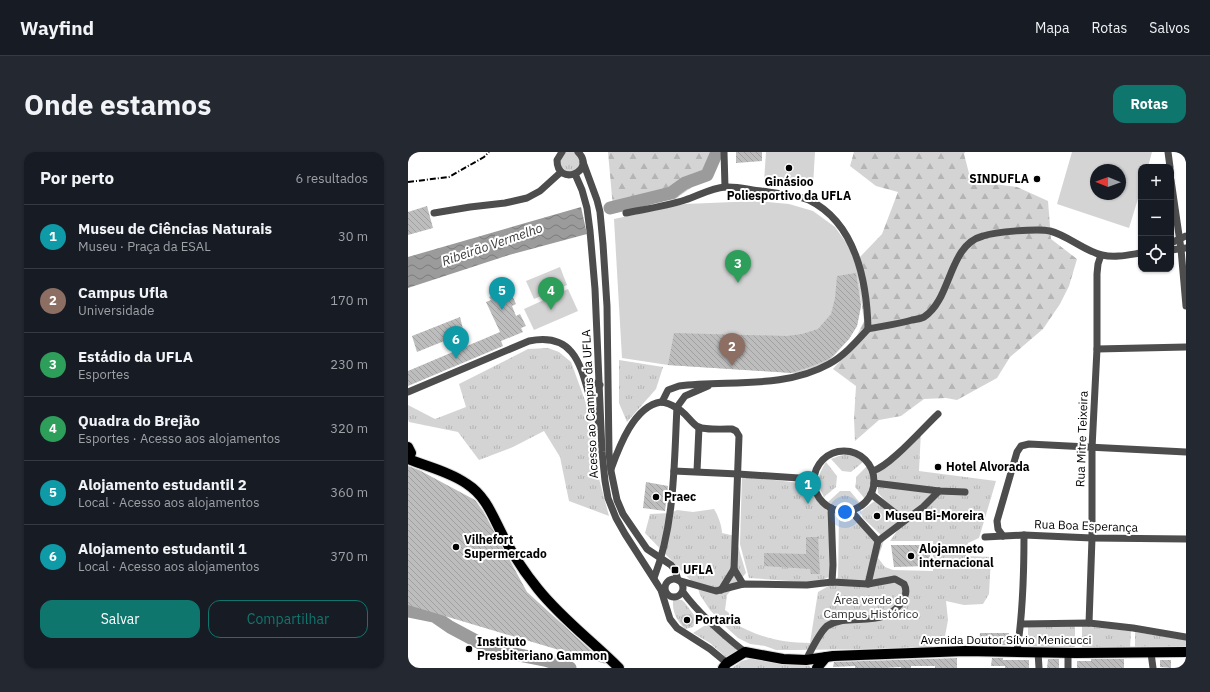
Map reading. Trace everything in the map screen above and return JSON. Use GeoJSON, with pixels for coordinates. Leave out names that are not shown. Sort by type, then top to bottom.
{"type":"FeatureCollection","features":[{"type":"Feature","properties":{"kind":"main road"},"geometry":{"type":"LineString","coordinates":[[408,447],[411,453],[408,459],[458,479],[467,484],[476,492],[486,503],[517,561],[538,590],[565,620],[600,649],[619,668]]}},
{"type":"Feature","properties":{"kind":"main road","name":"Avenida Doutor Sílvio Menicucci"},"geometry":{"type":"LineString","coordinates":[[745,652],[784,659],[806,660],[826,657],[965,651],[1068,653],[1186,652]]}},
{"type":"Feature","properties":{"kind":"main road"},"geometry":{"type":"LineString","coordinates":[[725,666],[745,652]]}},
{"type":"Feature","properties":{"kind":"main road"},"geometry":{"type":"LineString","coordinates":[[817,668],[826,657]]}},
{"type":"Feature","properties":{"kind":"main road"},"geometry":{"type":"LineString","coordinates":[[806,660],[813,668]]}},
{"type":"Feature","properties":{"kind":"street","name":"Acesso ao Campus da UFLA"},"geometry":{"type":"LineString","coordinates":[[578,152],[597,200],[600,212],[607,306],[611,471],[617,500],[622,514],[647,549],[671,565],[676,570],[680,580]]}},
{"type":"Feature","properties":{"kind":"street"},"geometry":{"type":"LineString","coordinates":[[724,152],[725,187]]}},
{"type":"Feature","properties":{"kind":"street"},"geometry":{"type":"LineString","coordinates":[[1168,152],[1170,164]]}},
{"type":"Feature","properties":{"kind":"street"},"geometry":{"type":"LineString","coordinates":[[559,153],[557,164],[561,172],[568,175],[575,174],[581,169],[583,162]]}},
{"type":"Feature","properties":{"kind":"street"},"geometry":{"type":"LineString","coordinates":[[434,213],[505,203],[526,198],[540,191],[561,172]]}},
{"type":"Feature","properties":{"kind":"street","name":"Acesso ao Campus da UFLA"},"geometry":{"type":"LineString","coordinates":[[575,174],[587,208],[590,231],[595,289],[601,427],[605,481],[608,498],[616,518],[625,534],[663,590],[670,619],[677,628],[710,649],[725,666]]}},
{"type":"Feature","properties":{"kind":"street"},"geometry":{"type":"LineString","coordinates":[[626,213],[671,204],[725,187],[775,193],[808,200],[832,218],[842,229],[851,245],[860,268],[868,311],[868,329]]}},
{"type":"Feature","properties":{"kind":"street"},"geometry":{"type":"LineString","coordinates":[[1174,194],[1183,238],[1186,306]]}},
{"type":"Feature","properties":{"kind":"street"},"geometry":{"type":"LineString","coordinates":[[662,402],[668,390],[673,387],[692,384],[772,380],[800,375],[829,364],[839,357],[868,329],[898,324],[923,317],[935,307],[944,291],[953,268],[967,245],[984,235],[1049,230],[1100,255],[1118,256],[1138,253]]}},
{"type":"Feature","properties":{"kind":"street","name":"Rua Mitre Teixeira"},"geometry":{"type":"LineString","coordinates":[[1089,623],[1097,274],[1100,255]]}},
{"type":"Feature","properties":{"kind":"street"},"geometry":{"type":"LineString","coordinates":[[408,392],[529,341],[537,340],[557,342],[567,348],[575,357],[586,380],[591,403],[601,427]]}},
{"type":"Feature","properties":{"kind":"street"},"geometry":{"type":"LineString","coordinates":[[1096,349],[1186,347]]}},
{"type":"Feature","properties":{"kind":"street"},"geometry":{"type":"LineString","coordinates":[[586,380],[600,385]]}},
{"type":"Feature","properties":{"kind":"street"},"geometry":{"type":"LineString","coordinates":[[654,578],[661,557],[668,522],[674,471],[678,407],[685,396],[714,384]]}},
{"type":"Feature","properties":{"kind":"street"},"geometry":{"type":"LineString","coordinates":[[611,471],[625,434],[633,423],[642,413],[652,406],[662,402],[678,407],[699,428],[732,429],[736,431],[739,436],[734,569],[722,590]]}},
{"type":"Feature","properties":{"kind":"street"},"geometry":{"type":"LineString","coordinates":[[873,471],[877,470],[888,462],[938,414]]}},
{"type":"Feature","properties":{"kind":"street"},"geometry":{"type":"LineString","coordinates":[[697,472],[699,428]]}},
{"type":"Feature","properties":{"kind":"street"},"geometry":{"type":"LineString","coordinates":[[1003,536],[998,529],[998,521],[1017,452],[1024,445],[1029,444],[1186,452]]}},
{"type":"Feature","properties":{"kind":"street"},"geometry":{"type":"LineString","coordinates":[[846,451],[857,454],[867,461],[873,471],[874,483],[871,494],[864,504],[854,510],[842,512],[831,508],[821,501],[815,491],[814,479],[817,468],[824,458],[834,452],[846,451]]}},
{"type":"Feature","properties":{"kind":"street"},"geometry":{"type":"LineString","coordinates":[[674,471],[814,479]]}},
{"type":"Feature","properties":{"kind":"street"},"geometry":{"type":"LineString","coordinates":[[874,483],[939,491],[965,492]]}},
{"type":"Feature","properties":{"kind":"street"},"geometry":{"type":"LineString","coordinates":[[868,584],[878,541],[923,507],[939,491]]}},
{"type":"Feature","properties":{"kind":"street"},"geometry":{"type":"LineString","coordinates":[[871,494],[904,520]]}},
{"type":"Feature","properties":{"kind":"street"},"geometry":{"type":"LineString","coordinates":[[831,508],[833,557],[832,582]]}},
{"type":"Feature","properties":{"kind":"street"},"geometry":{"type":"LineString","coordinates":[[850,510],[878,541]]}},
{"type":"Feature","properties":{"kind":"street"},"geometry":{"type":"LineString","coordinates":[[1017,651],[1022,624],[1024,535]]}},
{"type":"Feature","properties":{"kind":"street","name":"Rua Boa Esperança"},"geometry":{"type":"LineString","coordinates":[[985,537],[1024,535],[1092,538],[1186,539]]}},
{"type":"Feature","properties":{"kind":"street"},"geometry":{"type":"LineString","coordinates":[[734,569],[743,584]]}},
{"type":"Feature","properties":{"kind":"street"},"geometry":{"type":"LineString","coordinates":[[680,580],[684,588],[680,596],[671,596],[663,590],[669,581],[675,579],[680,580],[710,590],[722,590],[743,584],[807,585],[832,582],[868,584],[895,579],[904,584],[906,593],[904,600],[897,607],[884,616],[839,621],[826,627],[806,660]]}},
{"type":"Feature","properties":{"kind":"street"},"geometry":{"type":"LineString","coordinates":[[682,592],[694,607],[745,652]]}},
{"type":"Feature","properties":{"kind":"street"},"geometry":{"type":"LineString","coordinates":[[1022,624],[1089,623],[1133,628],[1186,637]]}},
{"type":"Feature","properties":{"kind":"street"},"geometry":{"type":"LineString","coordinates":[[1038,652],[1039,668]]}},
{"type":"Feature","properties":{"kind":"street"},"geometry":{"type":"LineString","coordinates":[[1068,653],[1068,668]]}},
{"type":"Feature","properties":{"kind":"street"},"geometry":{"type":"LineString","coordinates":[[1151,653],[1153,668]]}},
{"type":"Feature","properties":{"kind":"green space"},"geometry":{"type":"Polygon","coordinates":[[[570,151],[578,154],[581,162],[578,170],[570,173],[562,170],[559,162],[562,154],[570,151]]]}},
{"type":"Feature","properties":{"kind":"green space"},"geometry":{"type":"Polygon","coordinates":[[[608,152],[718,153],[715,169],[708,176],[675,199],[613,208],[608,152]]]}},
{"type":"Feature","properties":{"kind":"green space","name":"Ginásioo Poliesportivo da UFLA"},"geometry":{"type":"Polygon","coordinates":[[[766,152],[815,152],[813,185],[764,182],[766,152]]]}},
{"type":"Feature","properties":{"kind":"green space"},"geometry":{"type":"Polygon","coordinates":[[[854,152],[965,152],[964,154],[971,181],[1017,187],[1048,201],[1051,239],[1077,259],[1069,286],[1060,304],[1043,329],[1010,357],[997,378],[957,400],[946,398],[924,399],[901,416],[879,420],[855,441],[854,419],[856,386],[833,369],[850,350],[864,321],[860,292],[860,257],[882,234],[898,192],[876,186],[850,166],[854,152]]]}},
{"type":"Feature","properties":{"kind":"green space"},"geometry":{"type":"Polygon","coordinates":[[[1072,152],[1152,152],[1149,164],[1138,164],[1138,199],[1129,228],[1057,204],[1072,152]]]}},
{"type":"Feature","properties":{"kind":"green space"},"geometry":{"type":"Polygon","coordinates":[[[758,201],[789,204],[813,211],[835,227],[850,248],[859,273],[861,306],[857,326],[849,339],[827,363],[796,373],[668,365],[622,358],[614,219],[685,204],[758,201]]]}},
{"type":"Feature","properties":{"kind":"green space"},"geometry":{"type":"Polygon","coordinates":[[[560,267],[567,285],[534,299],[526,281],[560,267]]]}},
{"type":"Feature","properties":{"kind":"green space"},"geometry":{"type":"Polygon","coordinates":[[[568,289],[578,311],[534,330],[524,309],[568,289]]]}},
{"type":"Feature","properties":{"kind":"green space"},"geometry":{"type":"Polygon","coordinates":[[[548,348],[559,352],[571,362],[583,395],[595,429],[598,475],[609,516],[569,501],[560,457],[544,431],[513,447],[479,460],[458,432],[409,422],[408,405],[435,419],[466,407],[459,384],[528,349],[548,348]]]}},
{"type":"Feature","properties":{"kind":"green space"},"geometry":{"type":"Polygon","coordinates":[[[619,360],[663,367],[656,389],[627,422],[619,403],[619,360]]]}},
{"type":"Feature","properties":{"kind":"green space","name":"Área verde do Campus Histórico"},"geometry":{"type":"Polygon","coordinates":[[[921,430],[919,471],[996,481],[979,538],[968,543],[966,556],[991,557],[989,594],[983,604],[964,605],[946,601],[948,620],[945,636],[931,637],[932,648],[776,650],[765,646],[750,644],[738,638],[727,628],[710,610],[700,595],[698,588],[645,533],[650,514],[671,513],[677,510],[693,512],[714,509],[720,521],[722,533],[735,536],[746,573],[727,595],[725,610],[729,613],[730,621],[749,631],[768,638],[788,642],[810,643],[818,592],[834,583],[838,577],[839,518],[857,519],[880,537],[880,534],[863,518],[860,512],[876,500],[900,516],[878,493],[877,472],[921,430]],[[900,521],[884,540],[878,558],[885,567],[893,570],[933,571],[933,541],[890,541],[904,521],[900,521]]]}},
{"type":"Feature","properties":{"kind":"green space"},"geometry":{"type":"Polygon","coordinates":[[[848,454],[857,457],[863,462],[851,472],[842,471],[831,459],[848,454]]]}},
{"type":"Feature","properties":{"kind":"green space"},"geometry":{"type":"Polygon","coordinates":[[[826,462],[837,476],[836,487],[824,497],[820,488],[819,476],[826,462]]]}},
{"type":"Feature","properties":{"kind":"green space"},"geometry":{"type":"Polygon","coordinates":[[[867,466],[871,475],[872,483],[870,491],[865,499],[855,487],[856,477],[867,466]]]}},
{"type":"Feature","properties":{"kind":"green space"},"geometry":{"type":"Polygon","coordinates":[[[742,476],[808,484],[830,515],[831,576],[816,583],[749,578],[740,544],[742,476]]]}},
{"type":"Feature","properties":{"kind":"green space"},"geometry":{"type":"Polygon","coordinates":[[[840,491],[850,491],[861,504],[848,509],[836,508],[828,502],[840,491]]]}},
{"type":"Feature","properties":{"kind":"green space"},"geometry":{"type":"Polygon","coordinates":[[[673,600],[682,600],[697,619],[693,627],[685,629],[680,623],[674,612],[673,600]]]}},
{"type":"Feature","properties":{"kind":"green space"},"geometry":{"type":"Polygon","coordinates":[[[707,624],[739,652],[729,660],[710,643],[693,633],[707,624]]]}},
{"type":"Feature","properties":{"kind":"green space"},"geometry":{"type":"Polygon","coordinates":[[[1075,624],[1075,648],[1028,648],[1028,625],[1075,624]]]}},
{"type":"Feature","properties":{"kind":"green space"},"geometry":{"type":"Polygon","coordinates":[[[1082,626],[1131,631],[1130,649],[1082,647],[1082,626]]]}},
{"type":"Feature","properties":{"kind":"green space"},"geometry":{"type":"Polygon","coordinates":[[[1135,632],[1186,640],[1186,647],[1135,649],[1135,632]]]}},
{"type":"Feature","properties":{"kind":"green space"},"geometry":{"type":"Polygon","coordinates":[[[752,658],[806,664],[812,668],[732,668],[742,661],[752,658]]]}},
{"type":"Feature","properties":{"kind":"water","name":"Ribeirão Vermelho"},"geometry":{"type":"Polygon","coordinates":[[[581,207],[587,234],[509,255],[408,288],[408,257],[581,207]]]}},
{"type":"Feature","properties":{"kind":"building"},"geometry":{"type":"Polygon","coordinates":[[[736,152],[762,152],[762,161],[736,163],[736,152]]]}},
{"type":"Feature","properties":{"kind":"building"},"geometry":{"type":"Polygon","coordinates":[[[427,206],[433,228],[408,235],[408,212],[427,206]]]}},
{"type":"Feature","properties":{"kind":"building"},"geometry":{"type":"Polygon","coordinates":[[[856,273],[861,306],[857,326],[849,339],[834,355],[827,360],[791,373],[668,365],[674,333],[787,336],[802,334],[818,329],[831,314],[835,298],[837,276],[856,273]]]}},
{"type":"Feature","properties":{"kind":"building"},"geometry":{"type":"Polygon","coordinates":[[[505,290],[507,294],[511,293],[516,304],[512,306],[516,316],[520,314],[526,326],[521,328],[523,332],[501,341],[503,346],[408,386],[408,371],[500,332],[486,302],[491,300],[489,297],[505,290]]]}},
{"type":"Feature","properties":{"kind":"building"},"geometry":{"type":"Polygon","coordinates":[[[460,317],[464,333],[417,352],[412,336],[460,317]]]}},
{"type":"Feature","properties":{"kind":"building","name":"Vilhefort Supermercado"},"geometry":{"type":"Polygon","coordinates":[[[408,466],[419,470],[475,500],[483,511],[527,592],[606,664],[408,605],[408,466]]]}},
{"type":"Feature","properties":{"kind":"building","name":"Praec"},"geometry":{"type":"Polygon","coordinates":[[[646,482],[668,486],[665,511],[643,508],[646,482]]]}},
{"type":"Feature","properties":{"kind":"building"},"geometry":{"type":"Polygon","coordinates":[[[806,537],[818,537],[820,574],[811,574],[810,569],[764,566],[764,553],[806,554],[806,537]]]}},
{"type":"Feature","properties":{"kind":"building","name":"Alojamneto internacional"},"geometry":{"type":"Polygon","coordinates":[[[891,545],[930,545],[930,566],[894,567],[891,545]]]}},
{"type":"Feature","properties":{"kind":"building","name":"Portaria"},"geometry":{"type":"Polygon","coordinates":[[[690,614],[694,619],[691,626],[684,626],[680,621],[682,615],[690,614]]]}},
{"type":"Feature","properties":{"kind":"building"},"geometry":{"type":"Polygon","coordinates":[[[980,633],[1009,633],[1008,645],[979,645],[980,633]]]}},
{"type":"Feature","properties":{"kind":"building"},"geometry":{"type":"Polygon","coordinates":[[[957,658],[957,668],[935,668],[935,666],[911,666],[911,668],[855,668],[855,666],[833,667],[834,662],[957,658]]]}},
{"type":"Feature","properties":{"kind":"building"},"geometry":{"type":"Polygon","coordinates":[[[992,658],[1003,658],[1003,660],[1029,660],[1029,668],[1005,668],[1005,666],[991,666],[992,658]]]}},
{"type":"Feature","properties":{"kind":"building"},"geometry":{"type":"Polygon","coordinates":[[[1048,659],[1059,659],[1059,668],[1047,668],[1048,659]]]}},
{"type":"Feature","properties":{"kind":"building"},"geometry":{"type":"Polygon","coordinates":[[[1091,659],[1124,659],[1124,668],[1077,668],[1077,661],[1091,661],[1091,659]]]}},
{"type":"Feature","properties":{"kind":"building"},"geometry":{"type":"Polygon","coordinates":[[[1160,660],[1171,660],[1171,668],[1160,667],[1160,660]]]}},
{"type":"Feature","properties":{"kind":"waterway","name":"Ribeirão Vermelho"},"geometry":{"type":"LineString","coordinates":[[610,208],[671,193],[685,183],[707,175],[717,152]]}},
{"type":"Feature","properties":{"kind":"waterway","name":"Ribeirão Vermelho"},"geometry":{"type":"LineString","coordinates":[[408,611],[434,616],[450,627],[493,650],[545,660],[570,668]]}},
{"type":"Feature","properties":{"kind":"railway"},"geometry":{"type":"LineString","coordinates":[[408,182],[449,177],[484,157],[489,152]]}},
{"type":"Feature","properties":{"kind":"place","name":"Ginásioo Poliesportivo da UFLA"},"geometry":{"type":"Point","coordinates":[789,168]}},
{"type":"Feature","properties":{"kind":"place","name":"SINDUFLA"},"geometry":{"type":"Point","coordinates":[1037,179]}},
{"type":"Feature","properties":{"kind":"place","name":"Estádio da UFLA"},"geometry":{"type":"Point","coordinates":[738,283]}},
{"type":"Feature","properties":{"kind":"place","name":"Alojamento estudantil 2"},"geometry":{"type":"Point","coordinates":[502,310]}},
{"type":"Feature","properties":{"kind":"place","name":"Quadra do Brejão"},"geometry":{"type":"Point","coordinates":[551,310]}},
{"type":"Feature","properties":{"kind":"place","name":"Alojamento estudantil 1"},"geometry":{"type":"Point","coordinates":[456,359]}},
{"type":"Feature","properties":{"kind":"place","name":"Campus Ufla"},"geometry":{"type":"Point","coordinates":[732,366]}},
{"type":"Feature","properties":{"kind":"place","name":"Hotel Alvorada"},"geometry":{"type":"Point","coordinates":[938,467]}},
{"type":"Feature","properties":{"kind":"place","name":"Praec"},"geometry":{"type":"Point","coordinates":[656,497]}},
{"type":"Feature","properties":{"kind":"place","name":"Museu de Ciências Naturais"},"geometry":{"type":"Point","coordinates":[808,504]}},
{"type":"Feature","properties":{"kind":"place","name":"Museu Bi-Moreira"},"geometry":{"type":"Point","coordinates":[877,516]}},
{"type":"Feature","properties":{"kind":"place","name":"Vilhefort Supermercado"},"geometry":{"type":"Point","coordinates":[456,547]}},
{"type":"Feature","properties":{"kind":"place","name":"Alojamneto internacional"},"geometry":{"type":"Point","coordinates":[911,556]}},
{"type":"Feature","properties":{"kind":"place","name":"UFLA"},"geometry":{"type":"Point","coordinates":[675,570]}},
{"type":"Feature","properties":{"kind":"place","name":"Portaria"},"geometry":{"type":"Point","coordinates":[687,620]}},
{"type":"Feature","properties":{"kind":"place","name":"Instituto Presbiteriano Gammon"},"geometry":{"type":"Point","coordinates":[469,649]}}]}
